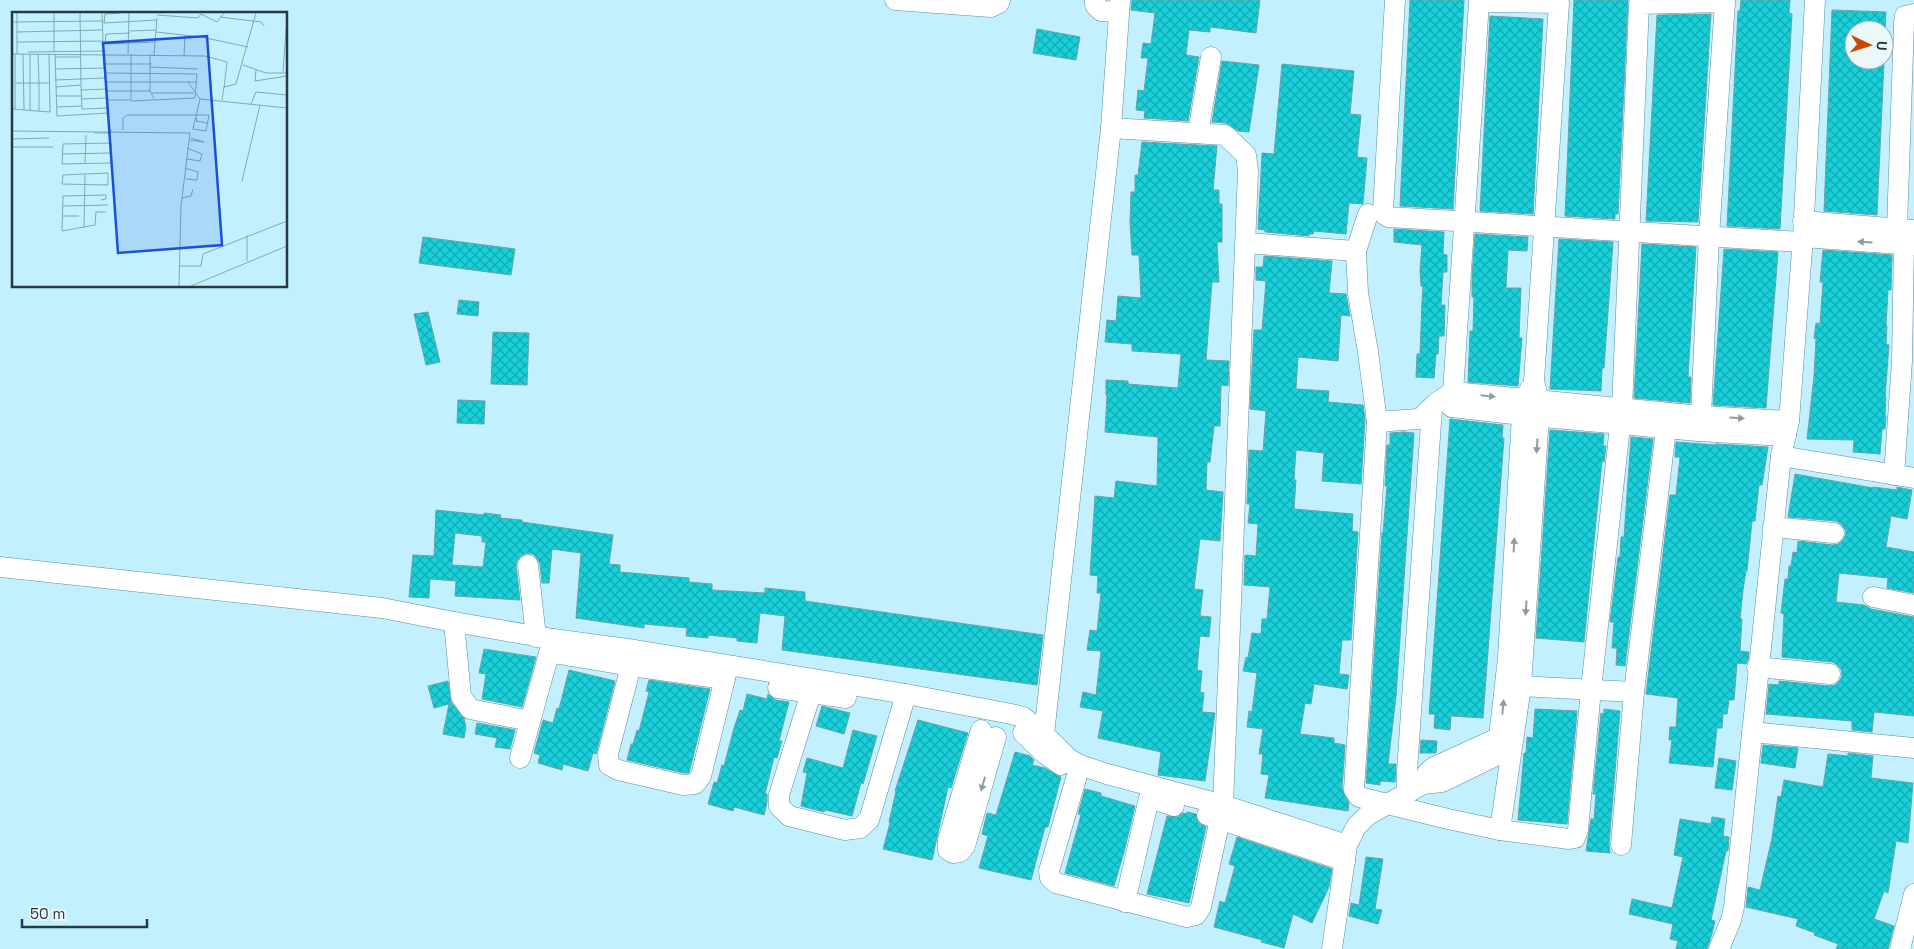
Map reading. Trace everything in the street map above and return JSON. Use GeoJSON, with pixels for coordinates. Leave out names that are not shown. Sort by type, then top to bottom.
{"type":"FeatureCollection","features":[{"type":"Feature","properties":{"kind":"street"},"geometry":{"type":"LineString","coordinates":[[906,1],[992,6],[999,3],[1000,0]]}},
{"type":"Feature","properties":{"kind":"street"},"geometry":{"type":"LineString","coordinates":[[1034,731],[1111,128],[1120,6],[1101,11],[1095,5],[1095,0]]}},
{"type":"Feature","properties":{"kind":"street"},"geometry":{"type":"LineString","coordinates":[[1395,0],[1383,211],[1388,217],[1709,236],[1803,234],[1907,237]]}},
{"type":"Feature","properties":{"kind":"street"},"geometry":{"type":"LineString","coordinates":[[1719,949],[1732,913],[1781,456],[1788,429],[1803,234],[1815,0]]}},
{"type":"Feature","properties":{"kind":"street"},"geometry":{"type":"LineString","coordinates":[[1415,788],[1407,761],[1464,220],[1479,2],[1559,3],[1515,658],[1506,743],[1500,830]]}},
{"type":"Feature","properties":{"kind":"street"},"geometry":{"type":"LineString","coordinates":[[1368,214],[1356,250],[1358,293],[1377,422],[1354,790],[1359,797],[1500,830],[1569,839],[1575,838],[1578,830],[1591,689],[1621,416],[1639,4],[1725,2],[1709,236],[1700,424]]}},
{"type":"Feature","properties":{"kind":"street"},"geometry":{"type":"LineString","coordinates":[[1894,475],[1902,361],[1907,237],[1904,23],[1906,16],[1914,14]]}},
{"type":"Feature","properties":{"kind":"street"},"geometry":{"type":"LineString","coordinates":[[1198,133],[1211,57]]}},
{"type":"Feature","properties":{"kind":"street"},"geometry":{"type":"LineString","coordinates":[[1078,770],[1049,871],[1050,878],[1056,883],[1125,902],[1187,917],[1196,915],[1201,907],[1221,812],[1248,171],[1246,155],[1225,135],[1111,128]]}},
{"type":"Feature","properties":{"kind":"street"},"geometry":{"type":"LineString","coordinates":[[1246,243],[1356,250]]}},
{"type":"Feature","properties":{"kind":"street"},"geometry":{"type":"LineString","coordinates":[[1377,422],[1418,418],[1445,402],[1700,424],[1788,429]]}},
{"type":"Feature","properties":{"kind":"street"},"geometry":{"type":"LineString","coordinates":[[1621,845],[1634,692],[1667,420]]}},
{"type":"Feature","properties":{"kind":"street"},"geometry":{"type":"LineString","coordinates":[[1781,456],[1914,478]]}},
{"type":"Feature","properties":{"kind":"street"},"geometry":{"type":"LineString","coordinates":[[1773,527],[1834,533]]}},
{"type":"Feature","properties":{"kind":"street"},"geometry":{"type":"LineString","coordinates":[[520,758],[530,721],[546,643],[528,564]]}},
{"type":"Feature","properties":{"kind":"street"},"geometry":{"type":"LineString","coordinates":[[0,567],[382,608],[454,629],[904,700],[979,723],[1034,731]]}},
{"type":"Feature","properties":{"kind":"street"},"geometry":{"type":"LineString","coordinates":[[1873,597],[1914,605]]}},
{"type":"Feature","properties":{"kind":"street"},"geometry":{"type":"LineString","coordinates":[[454,629],[461,696],[465,703],[470,709],[530,721]]}},
{"type":"Feature","properties":{"kind":"street"},"geometry":{"type":"LineString","coordinates":[[546,643],[631,666],[727,672],[811,693],[904,700]]}},
{"type":"Feature","properties":{"kind":"street"},"geometry":{"type":"LineString","coordinates":[[1506,743],[1521,686],[1515,658]]}},
{"type":"Feature","properties":{"kind":"street"},"geometry":{"type":"LineString","coordinates":[[631,666],[608,754],[609,765],[618,770],[683,785],[695,784],[701,776],[727,672]]}},
{"type":"Feature","properties":{"kind":"street"},"geometry":{"type":"LineString","coordinates":[[1758,668],[1830,674]]}},
{"type":"Feature","properties":{"kind":"street"},"geometry":{"type":"LineString","coordinates":[[1521,686],[1634,692]]}},
{"type":"Feature","properties":{"kind":"street"},"geometry":{"type":"LineString","coordinates":[[811,693],[779,795],[779,806],[789,816],[845,830],[860,828],[869,820],[904,700]]}},
{"type":"Feature","properties":{"kind":"street"},"geometry":{"type":"LineString","coordinates":[[979,723],[1023,717],[1034,731],[1069,760],[1078,770],[1149,798],[1221,812]]}},
{"type":"Feature","properties":{"kind":"street"},"geometry":{"type":"LineString","coordinates":[[979,723],[964,846],[960,852],[953,853],[948,850],[948,840],[979,723]]}},
{"type":"Feature","properties":{"kind":"street"},"geometry":{"type":"LineString","coordinates":[[1752,732],[1914,748]]}},
{"type":"Feature","properties":{"kind":"street"},"geometry":{"type":"LineString","coordinates":[[1332,949],[1346,853],[1362,821],[1415,788],[1430,769],[1455,766],[1506,743]]}},
{"type":"Feature","properties":{"kind":"street"},"geometry":{"type":"LineString","coordinates":[[1078,770],[1107,774],[1346,853]]}},
{"type":"Feature","properties":{"kind":"street"},"geometry":{"type":"LineString","coordinates":[[1125,902],[1149,798]]}},
{"type":"Feature","properties":{"kind":"street"},"geometry":{"type":"LineString","coordinates":[[1900,949],[1914,896]]}},
{"type":"Feature","properties":{"kind":"building"},"geometry":{"type":"Polygon","coordinates":[[[1132,0],[1260,0],[1256,33],[1210,27],[1210,32],[1189,30],[1186,55],[1199,57],[1188,121],[1144,118],[1145,111],[1136,110],[1138,90],[1144,91],[1148,58],[1141,58],[1143,43],[1151,44],[1155,13],[1131,10],[1132,0]]]}},
{"type":"Feature","properties":{"kind":"building"},"geometry":{"type":"Polygon","coordinates":[[[1410,0],[1464,0],[1453,209],[1400,206],[1410,0]]]}},
{"type":"Feature","properties":{"kind":"building"},"geometry":{"type":"Polygon","coordinates":[[[1574,0],[1628,0],[1618,214],[1615,214],[1615,219],[1565,216],[1574,0]]]}},
{"type":"Feature","properties":{"kind":"building"},"geometry":{"type":"Polygon","coordinates":[[[1741,0],[1790,0],[1789,13],[1792,14],[1780,229],[1727,226],[1738,11],[1740,11],[1741,0]]]}},
{"type":"Feature","properties":{"kind":"building"},"geometry":{"type":"Polygon","coordinates":[[[1832,10],[1886,12],[1886,20],[1844,20],[1844,70],[1884,70],[1877,215],[1824,211],[1832,10]]]}},
{"type":"Feature","properties":{"kind":"building"},"geometry":{"type":"Polygon","coordinates":[[[1711,14],[1698,222],[1646,221],[1657,15],[1711,14]]]}},
{"type":"Feature","properties":{"kind":"building"},"geometry":{"type":"Polygon","coordinates":[[[1490,16],[1543,19],[1533,214],[1480,211],[1490,16]]]}},
{"type":"Feature","properties":{"kind":"building"},"geometry":{"type":"Polygon","coordinates":[[[1037,29],[1080,37],[1076,60],[1033,53],[1037,29]]]}},
{"type":"Feature","properties":{"kind":"building"},"geometry":{"type":"Polygon","coordinates":[[[1222,61],[1259,65],[1249,132],[1238,131],[1226,123],[1212,122],[1222,61]]]}},
{"type":"Feature","properties":{"kind":"building"},"geometry":{"type":"Polygon","coordinates":[[[1282,64],[1354,71],[1350,114],[1361,115],[1357,157],[1367,158],[1363,204],[1349,203],[1346,234],[1314,231],[1309,236],[1265,232],[1265,230],[1258,229],[1262,153],[1274,154],[1282,64]]]}},
{"type":"Feature","properties":{"kind":"building"},"geometry":{"type":"Polygon","coordinates":[[[1142,142],[1217,146],[1213,190],[1219,190],[1219,204],[1222,204],[1222,242],[1217,242],[1219,282],[1212,282],[1206,360],[1229,361],[1228,386],[1221,385],[1220,426],[1214,426],[1210,462],[1207,462],[1206,490],[1223,492],[1220,541],[1200,539],[1194,589],[1203,590],[1200,616],[1211,617],[1209,637],[1200,636],[1197,670],[1202,671],[1200,692],[1204,693],[1202,712],[1215,713],[1205,781],[1158,775],[1161,752],[1098,738],[1103,711],[1080,707],[1083,692],[1096,695],[1101,651],[1087,650],[1090,630],[1097,631],[1101,593],[1097,593],[1098,576],[1090,575],[1095,496],[1114,498],[1116,481],[1157,486],[1158,437],[1105,432],[1106,380],[1128,381],[1128,384],[1178,388],[1181,354],[1132,351],[1132,344],[1105,342],[1107,320],[1116,321],[1118,296],[1141,298],[1139,255],[1132,255],[1130,223],[1131,192],[1135,192],[1135,175],[1138,175],[1142,142]]]}},
{"type":"Feature","properties":{"kind":"building"},"geometry":{"type":"Polygon","coordinates":[[[1394,229],[1444,232],[1443,254],[1447,255],[1447,272],[1443,272],[1441,305],[1445,305],[1444,336],[1439,336],[1434,378],[1416,377],[1417,354],[1420,354],[1423,287],[1421,286],[1420,271],[1422,245],[1394,242],[1394,229]]]}},
{"type":"Feature","properties":{"kind":"building"},"geometry":{"type":"Polygon","coordinates":[[[1475,234],[1528,237],[1527,251],[1508,250],[1506,288],[1521,288],[1519,338],[1522,338],[1518,386],[1468,382],[1470,331],[1473,331],[1474,297],[1472,297],[1472,278],[1475,234]]]}},
{"type":"Feature","properties":{"kind":"building"},"geometry":{"type":"Polygon","coordinates":[[[423,237],[515,249],[511,275],[419,263],[423,237]]]}},
{"type":"Feature","properties":{"kind":"building"},"geometry":{"type":"Polygon","coordinates":[[[1559,239],[1613,242],[1601,391],[1550,389],[1559,239]]]}},
{"type":"Feature","properties":{"kind":"building"},"geometry":{"type":"Polygon","coordinates":[[[1642,244],[1696,247],[1688,377],[1691,377],[1690,403],[1634,398],[1642,244]]]}},
{"type":"Feature","properties":{"kind":"building"},"geometry":{"type":"Polygon","coordinates":[[[1724,249],[1778,252],[1766,408],[1713,405],[1724,249]]]}},
{"type":"Feature","properties":{"kind":"building"},"geometry":{"type":"Polygon","coordinates":[[[1823,250],[1892,255],[1891,290],[1888,290],[1886,326],[1886,344],[1889,345],[1885,397],[1886,416],[1885,429],[1882,429],[1880,454],[1853,452],[1854,440],[1807,439],[1814,376],[1816,339],[1814,338],[1816,323],[1820,324],[1823,282],[1820,282],[1823,250]]]}},
{"type":"Feature","properties":{"kind":"building"},"geometry":{"type":"Polygon","coordinates":[[[1264,256],[1332,261],[1329,293],[1346,294],[1350,316],[1341,315],[1338,361],[1298,357],[1296,389],[1329,391],[1328,402],[1363,405],[1365,419],[1361,484],[1322,481],[1324,453],[1296,450],[1294,480],[1296,480],[1294,509],[1353,514],[1352,531],[1358,532],[1351,640],[1342,640],[1339,674],[1349,675],[1347,689],[1314,684],[1311,704],[1305,703],[1300,734],[1334,738],[1334,743],[1345,745],[1342,789],[1349,803],[1348,811],[1265,798],[1269,775],[1261,774],[1263,754],[1259,754],[1263,729],[1247,727],[1249,711],[1252,712],[1257,673],[1243,671],[1246,657],[1248,658],[1252,633],[1261,634],[1262,619],[1267,619],[1270,587],[1244,585],[1245,555],[1256,556],[1258,524],[1248,523],[1250,504],[1247,504],[1249,450],[1263,451],[1266,411],[1250,409],[1254,330],[1262,330],[1266,281],[1256,280],[1256,267],[1263,267],[1264,256]]]}},
{"type":"Feature","properties":{"kind":"building"},"geometry":{"type":"Polygon","coordinates":[[[459,300],[479,302],[478,316],[457,314],[459,300]]]}},
{"type":"Feature","properties":{"kind":"building"},"geometry":{"type":"Polygon","coordinates":[[[428,312],[440,362],[426,365],[414,314],[428,312]]]}},
{"type":"Feature","properties":{"kind":"building"},"geometry":{"type":"Polygon","coordinates":[[[493,332],[529,333],[527,385],[491,384],[493,332]]]}},
{"type":"Feature","properties":{"kind":"building"},"geometry":{"type":"Polygon","coordinates":[[[458,400],[485,401],[484,424],[457,423],[458,400]]]}},
{"type":"Feature","properties":{"kind":"building"},"geometry":{"type":"Polygon","coordinates":[[[1450,419],[1503,425],[1502,438],[1504,438],[1483,718],[1451,716],[1450,730],[1434,728],[1435,714],[1429,714],[1450,419]]]}},
{"type":"Feature","properties":{"kind":"building"},"geometry":{"type":"Polygon","coordinates":[[[1550,430],[1604,434],[1603,446],[1606,446],[1604,462],[1602,461],[1584,642],[1536,638],[1550,430]]]}},
{"type":"Feature","properties":{"kind":"building"},"geometry":{"type":"Polygon","coordinates":[[[1390,433],[1414,433],[1396,697],[1388,764],[1396,764],[1395,782],[1380,781],[1380,785],[1366,783],[1382,533],[1387,486],[1385,486],[1387,445],[1390,445],[1390,433]]]}},
{"type":"Feature","properties":{"kind":"building"},"geometry":{"type":"Polygon","coordinates":[[[1631,437],[1653,439],[1625,666],[1616,665],[1617,648],[1612,648],[1614,622],[1610,622],[1618,557],[1620,557],[1621,537],[1624,537],[1631,437]]]}},
{"type":"Feature","properties":{"kind":"building"},"geometry":{"type":"Polygon","coordinates":[[[1676,442],[1768,447],[1762,485],[1759,485],[1755,521],[1752,521],[1740,619],[1742,619],[1740,651],[1749,652],[1748,660],[1746,664],[1737,663],[1734,700],[1729,700],[1727,714],[1723,714],[1722,728],[1717,728],[1713,767],[1669,763],[1672,740],[1669,740],[1670,727],[1676,727],[1678,698],[1646,694],[1670,495],[1676,495],[1680,457],[1675,457],[1676,442]]]}},
{"type":"Feature","properties":{"kind":"building"},"geometry":{"type":"Polygon","coordinates":[[[1795,474],[1873,488],[1897,490],[1897,487],[1912,490],[1907,519],[1891,516],[1886,547],[1914,552],[1914,593],[1887,588],[1888,578],[1839,573],[1836,602],[1864,605],[1871,609],[1914,617],[1914,716],[1874,712],[1872,732],[1852,730],[1852,721],[1766,714],[1769,684],[1779,685],[1779,681],[1829,686],[1835,685],[1842,676],[1841,669],[1832,662],[1782,657],[1784,614],[1781,613],[1785,579],[1788,579],[1793,552],[1797,553],[1798,541],[1833,545],[1843,540],[1846,534],[1845,529],[1836,521],[1788,517],[1795,474]]]}},
{"type":"Feature","properties":{"kind":"building"},"geometry":{"type":"Polygon","coordinates":[[[436,510],[501,515],[500,518],[522,520],[522,522],[613,535],[609,564],[620,565],[620,572],[689,578],[689,582],[712,584],[712,590],[765,593],[765,588],[805,592],[805,601],[1043,635],[1037,685],[782,650],[785,616],[760,613],[757,643],[737,641],[737,638],[708,635],[708,638],[686,636],[687,628],[644,624],[644,628],[576,618],[581,553],[552,549],[549,583],[542,583],[540,564],[533,554],[527,553],[521,556],[516,566],[520,600],[455,596],[456,581],[430,579],[429,598],[409,597],[413,555],[434,556],[436,510]],[[455,533],[452,565],[483,567],[486,542],[482,542],[482,536],[455,533]]]}},
{"type":"Feature","properties":{"kind":"building"},"geometry":{"type":"Polygon","coordinates":[[[484,649],[536,657],[522,707],[482,699],[486,674],[479,673],[484,649]]]}},
{"type":"Feature","properties":{"kind":"building"},"geometry":{"type":"Polygon","coordinates":[[[569,670],[615,681],[596,754],[593,753],[588,771],[563,764],[562,770],[538,763],[540,755],[534,753],[543,720],[553,723],[557,708],[559,709],[569,670]]]}},
{"type":"Feature","properties":{"kind":"building"},"geometry":{"type":"Polygon","coordinates":[[[649,680],[710,689],[689,773],[627,760],[631,744],[633,744],[637,730],[639,731],[649,692],[646,691],[649,680]]]}},
{"type":"Feature","properties":{"kind":"building"},"geometry":{"type":"Polygon","coordinates":[[[448,681],[451,702],[464,718],[466,728],[464,738],[443,734],[449,704],[434,708],[428,686],[448,681]]]}},
{"type":"Feature","properties":{"kind":"building"},"geometry":{"type":"Polygon","coordinates":[[[747,694],[767,699],[768,694],[776,700],[789,702],[779,741],[782,741],[777,758],[774,757],[765,794],[767,794],[767,802],[764,815],[734,807],[733,811],[708,804],[714,782],[717,783],[722,765],[724,766],[734,728],[740,710],[743,711],[747,694]]]}},
{"type":"Feature","properties":{"kind":"building"},"geometry":{"type":"Polygon","coordinates":[[[822,706],[850,713],[844,734],[816,726],[822,706]]]}},
{"type":"Feature","properties":{"kind":"building"},"geometry":{"type":"Polygon","coordinates":[[[1535,709],[1577,711],[1567,824],[1518,820],[1524,753],[1526,753],[1527,737],[1533,738],[1535,709]]]}},
{"type":"Feature","properties":{"kind":"building"},"geometry":{"type":"Polygon","coordinates":[[[1604,709],[1620,711],[1609,844],[1610,853],[1586,851],[1591,819],[1594,819],[1596,794],[1593,794],[1601,713],[1604,714],[1604,709]]]}},
{"type":"Feature","properties":{"kind":"building"},"geometry":{"type":"Polygon","coordinates":[[[918,720],[968,733],[951,788],[948,787],[932,860],[883,849],[890,823],[895,791],[918,720]]]}},
{"type":"Feature","properties":{"kind":"building"},"geometry":{"type":"Polygon","coordinates":[[[477,723],[515,730],[510,749],[495,747],[497,738],[475,734],[477,723]]]}},
{"type":"Feature","properties":{"kind":"building"},"geometry":{"type":"Polygon","coordinates":[[[853,730],[877,736],[852,816],[801,806],[807,773],[803,772],[807,758],[843,768],[853,730]]]}},
{"type":"Feature","properties":{"kind":"building"},"geometry":{"type":"Polygon","coordinates":[[[1421,740],[1437,741],[1436,753],[1420,753],[1421,740]]]}},
{"type":"Feature","properties":{"kind":"building"},"geometry":{"type":"Polygon","coordinates":[[[1763,745],[1798,748],[1795,768],[1761,763],[1763,745]]]}},
{"type":"Feature","properties":{"kind":"building"},"geometry":{"type":"Polygon","coordinates":[[[1015,752],[1030,756],[1034,760],[1032,765],[1045,768],[1061,777],[1048,827],[1045,827],[1031,880],[979,868],[988,836],[982,834],[987,813],[996,815],[1015,752]]]}},
{"type":"Feature","properties":{"kind":"building"},"geometry":{"type":"Polygon","coordinates":[[[1848,753],[1873,756],[1871,778],[1913,783],[1908,843],[1896,841],[1888,893],[1884,891],[1874,919],[1894,926],[1888,949],[1836,949],[1838,944],[1796,926],[1798,919],[1746,907],[1748,887],[1760,890],[1772,838],[1778,796],[1781,797],[1784,780],[1823,787],[1828,754],[1848,756],[1848,753]]]}},
{"type":"Feature","properties":{"kind":"building"},"geometry":{"type":"Polygon","coordinates":[[[1719,758],[1736,761],[1732,790],[1715,788],[1719,758]]]}},
{"type":"Feature","properties":{"kind":"building"},"geometry":{"type":"Polygon","coordinates":[[[1085,789],[1135,806],[1114,886],[1065,873],[1081,815],[1078,814],[1085,789]]]}},
{"type":"Feature","properties":{"kind":"building"},"geometry":{"type":"Polygon","coordinates":[[[1187,812],[1196,814],[1198,822],[1206,827],[1189,903],[1147,894],[1167,816],[1177,817],[1183,813],[1187,814],[1187,812]]]}},
{"type":"Feature","properties":{"kind":"building"},"geometry":{"type":"Polygon","coordinates":[[[1712,817],[1725,819],[1723,836],[1729,837],[1728,851],[1726,851],[1711,920],[1715,921],[1712,934],[1707,949],[1676,949],[1678,941],[1670,939],[1673,924],[1629,914],[1632,899],[1672,908],[1683,857],[1674,855],[1680,819],[1711,824],[1712,817]]]}},
{"type":"Feature","properties":{"kind":"building"},"geometry":{"type":"Polygon","coordinates":[[[1237,837],[1332,869],[1329,887],[1312,923],[1293,914],[1284,948],[1214,927],[1220,901],[1225,903],[1235,866],[1229,864],[1237,837]]]}},
{"type":"Feature","properties":{"kind":"building"},"geometry":{"type":"Polygon","coordinates":[[[1366,857],[1383,859],[1375,909],[1382,910],[1378,924],[1349,916],[1351,903],[1359,905],[1366,857]]]}}]}
